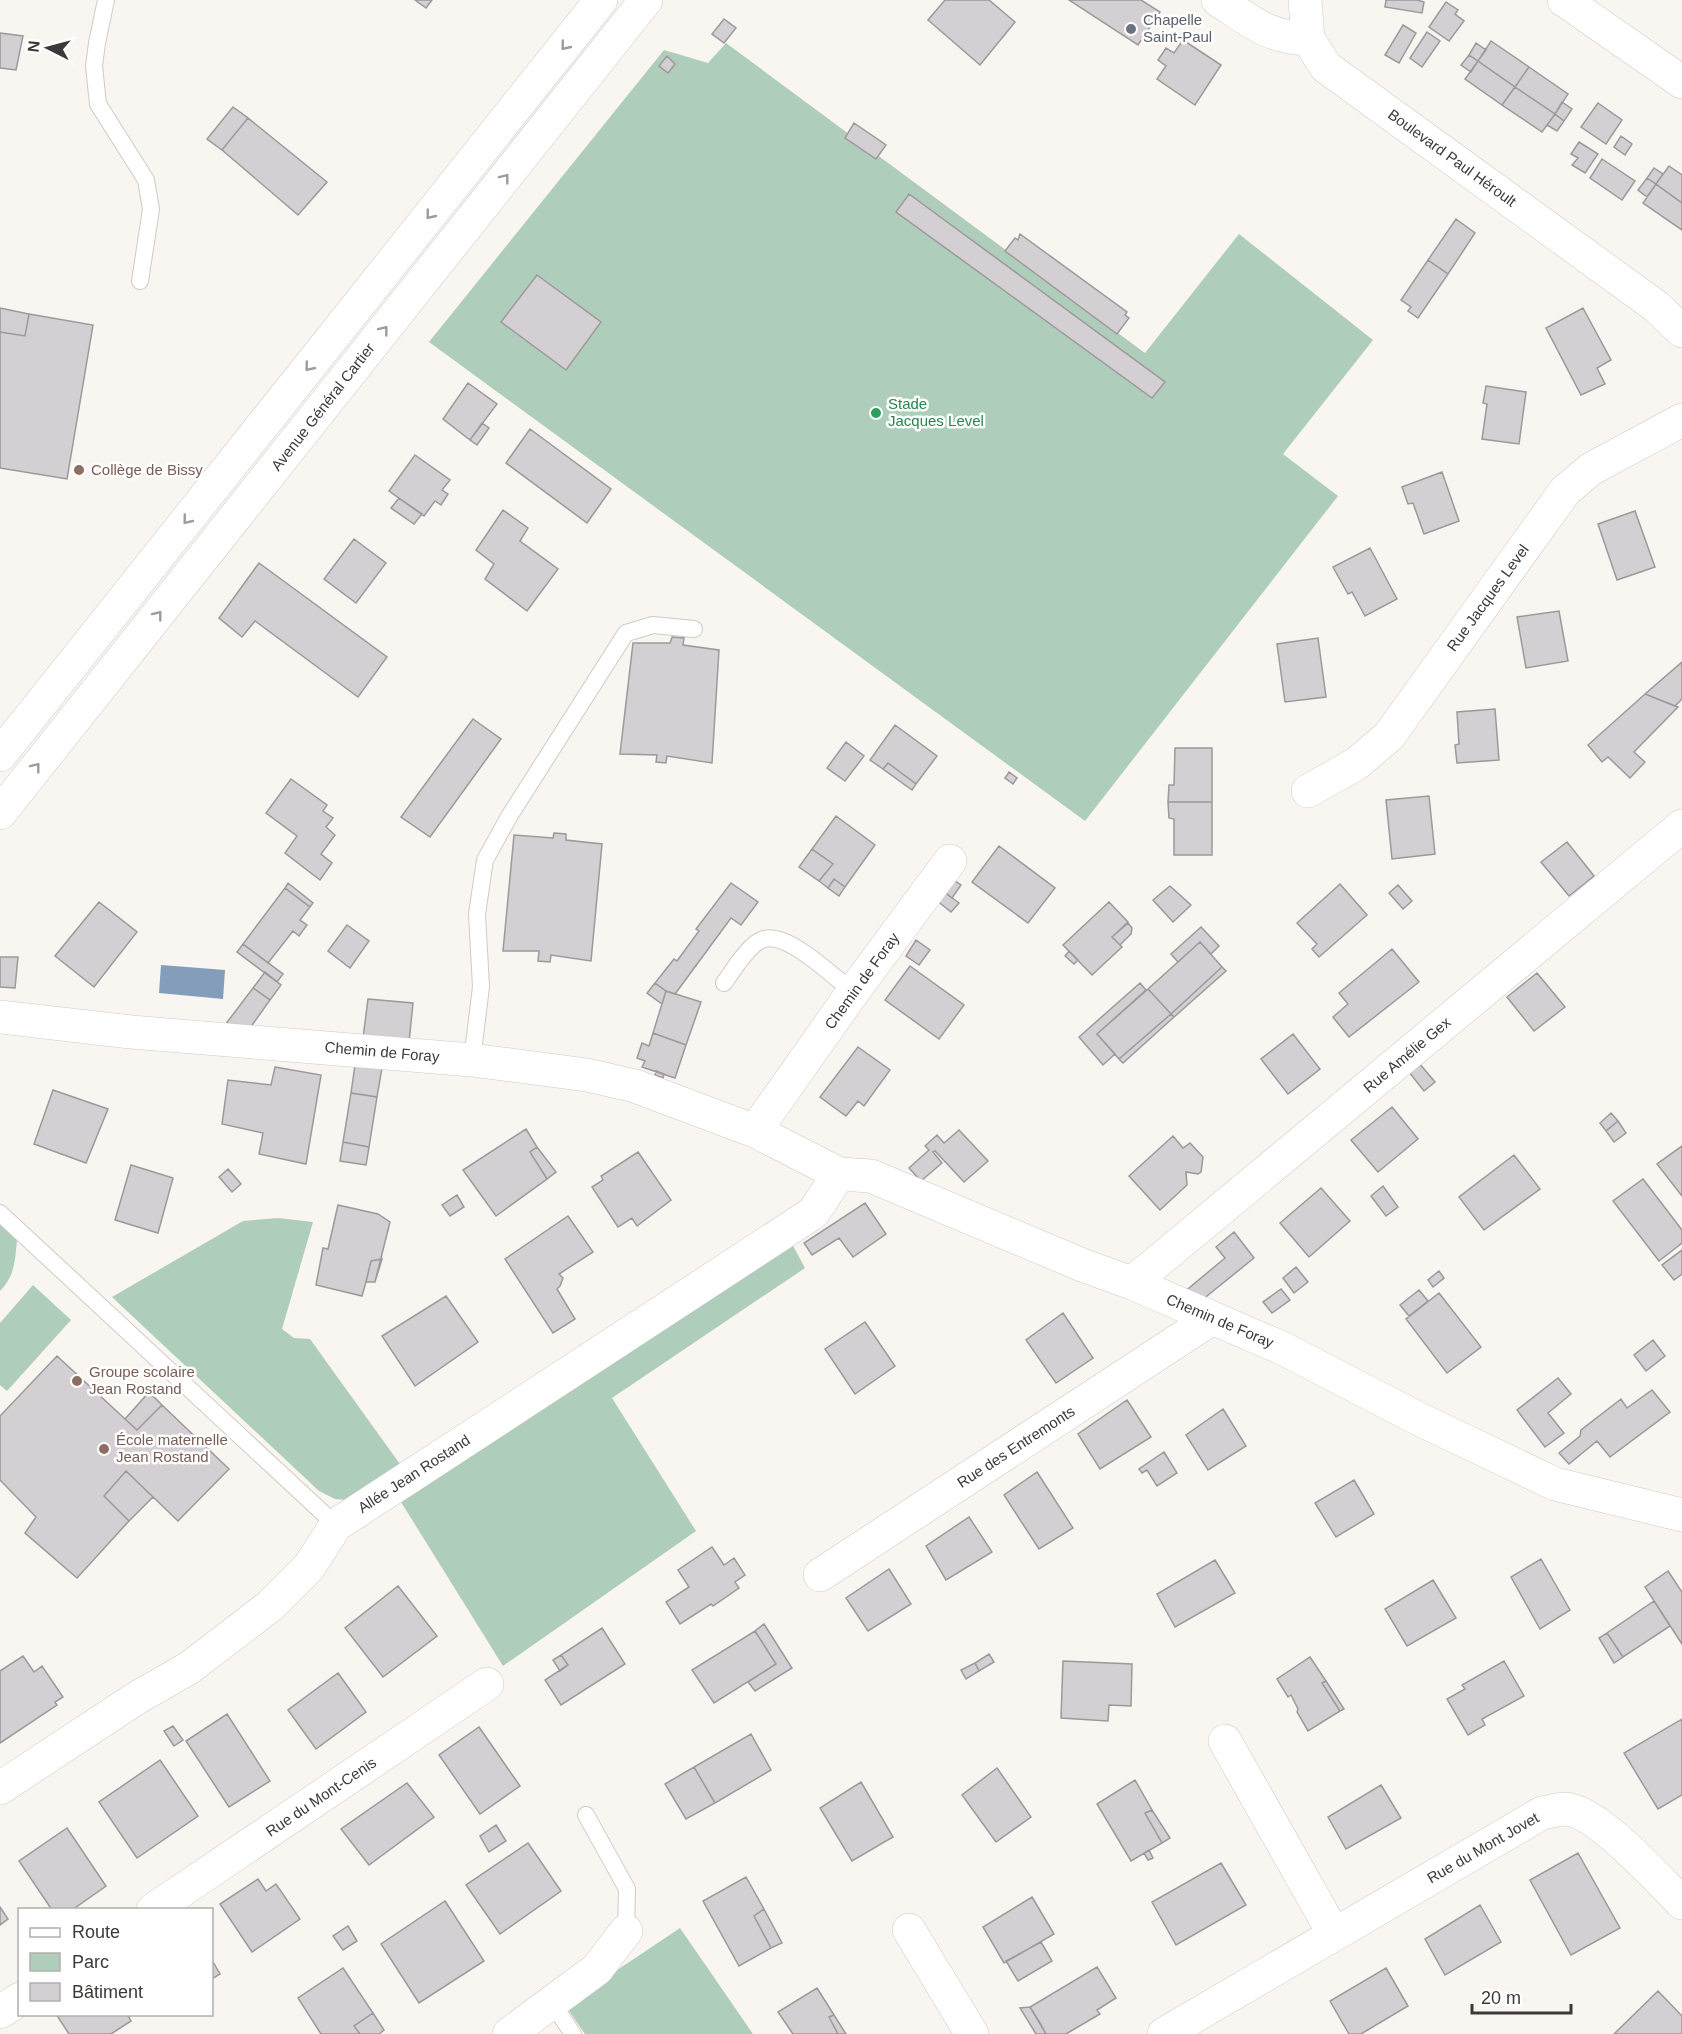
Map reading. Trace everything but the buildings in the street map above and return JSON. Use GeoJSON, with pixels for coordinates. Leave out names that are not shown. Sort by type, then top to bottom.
{"type":"FeatureCollection","features":[{"type":"Feature","properties":{"kind":"street"},"geometry":{"type":"LineString","coordinates":[[0,755],[601,0]]}},
{"type":"Feature","properties":{"kind":"street","name":"Avenue Général Cartier"},"geometry":{"type":"LineString","coordinates":[[0,813],[646,0]]}},
{"type":"Feature","properties":{"kind":"street"},"geometry":{"type":"LineString","coordinates":[[1218,0],[1268,32],[1288,38],[1308,39],[1305,0]]}},
{"type":"Feature","properties":{"kind":"street"},"geometry":{"type":"LineString","coordinates":[[1564,0],[1682,82]]}},
{"type":"Feature","properties":{"kind":"street","name":"Boulevard Paul Héroult"},"geometry":{"type":"LineString","coordinates":[[1308,39],[1326,67],[1657,307],[1682,331]]}},
{"type":"Feature","properties":{"kind":"street","name":"Rue Jacques Level"},"geometry":{"type":"LineString","coordinates":[[1308,791],[1356,764],[1389,735],[1565,491],[1591,468],[1682,420]]}},
{"type":"Feature","properties":{"kind":"street","name":"Rue Amélie Gex"},"geometry":{"type":"LineString","coordinates":[[1132,1284],[1682,826]]}},
{"type":"Feature","properties":{"kind":"street","name":"Chemin de Foray"},"geometry":{"type":"LineString","coordinates":[[756,1131],[853,992],[950,861]]}},
{"type":"Feature","properties":{"kind":"street","name":"Chemin de Foray"},"geometry":{"type":"LineString","coordinates":[[0,1017],[131,1032],[472,1060],[587,1075],[635,1086],[756,1131],[839,1174],[871,1176],[1282,1348],[1418,1418],[1555,1484],[1682,1515]]}},
{"type":"Feature","properties":{"kind":"street","name":"Allée Jean Rostand"},"geometry":{"type":"LineString","coordinates":[[0,1788],[135,1699],[189,1668],[270,1606],[309,1567],[336,1525],[813,1213],[839,1174]]}},
{"type":"Feature","properties":{"kind":"street","name":"Rue des Entremonts"},"geometry":{"type":"LineString","coordinates":[[820,1575],[1211,1319]]}},
{"type":"Feature","properties":{"kind":"street","name":"Rue du Mont-Cenis"},"geometry":{"type":"LineString","coordinates":[[156,1908],[487,1684]]}},
{"type":"Feature","properties":{"kind":"street"},"geometry":{"type":"LineString","coordinates":[[1225,1741],[1334,1934]]}},
{"type":"Feature","properties":{"kind":"street","name":"Rue du Mont Jovet"},"geometry":{"type":"LineString","coordinates":[[1164,2034],[1542,1814],[1565,1809],[1584,1814],[1615,1837],[1682,1903]]}},
{"type":"Feature","properties":{"kind":"street"},"geometry":{"type":"LineString","coordinates":[[909,1930],[972,2034]]}},
{"type":"Feature","properties":{"kind":"street"},"geometry":{"type":"LineString","coordinates":[[509,2034],[597,1969],[626,1931]]}},
{"type":"Feature","properties":{"kind":"street"},"geometry":{"type":"LineString","coordinates":[[0,2012],[18,2000]]}},
{"type":"Feature","properties":{"kind":"lane"},"geometry":{"type":"LineString","coordinates":[[106,0],[94,66],[98,105],[146,180],[151,208],[140,282]]}},
{"type":"Feature","properties":{"kind":"lane"},"geometry":{"type":"LineString","coordinates":[[472,1060],[481,987],[477,914],[484,860],[510,815],[626,633],[653,625],[694,629]]}},
{"type":"Feature","properties":{"kind":"lane"},"geometry":{"type":"LineString","coordinates":[[724,983],[750,948],[763,939],[778,938],[801,951],[853,992]]}},
{"type":"Feature","properties":{"kind":"lane"},"geometry":{"type":"LineString","coordinates":[[0,1213],[336,1525]]}},
{"type":"Feature","properties":{"kind":"lane"},"geometry":{"type":"LineString","coordinates":[[586,1815],[627,1889],[626,1931]]}},
{"type":"Feature","properties":{"kind":"lane"},"geometry":{"type":"LineString","coordinates":[[552,2003],[573,2034]]}},
{"type":"Feature","properties":{"kind":"green space","name":"Stade Jacques Level"},"geometry":{"type":"Polygon","coordinates":[[[726,43],[1145,353],[1239,234],[1373,340],[1283,454],[1338,496],[1085,821],[429,342],[664,50],[708,63],[726,43]]]}},
{"type":"Feature","properties":{"kind":"green space"},"geometry":{"type":"Polygon","coordinates":[[[278,1218],[313,1222],[282,1329],[294,1338],[310,1339],[405,1471],[346,1500],[335,1499],[319,1491],[112,1297],[243,1221],[278,1218]]]}},
{"type":"Feature","properties":{"kind":"green space"},"geometry":{"type":"Polygon","coordinates":[[[0,1223],[17,1240],[15,1261],[9,1280],[0,1291],[0,1223]]]}},
{"type":"Feature","properties":{"kind":"green space"},"geometry":{"type":"Polygon","coordinates":[[[792,1244],[805,1268],[612,1398],[696,1531],[503,1666],[401,1502],[792,1244]]]}},
{"type":"Feature","properties":{"kind":"green space"},"geometry":{"type":"Polygon","coordinates":[[[33,1285],[71,1320],[7,1391],[0,1385],[0,1323],[33,1285]]]}},
{"type":"Feature","properties":{"kind":"green space"},"geometry":{"type":"Polygon","coordinates":[[[680,1928],[753,2034],[585,2034],[565,2005],[680,1928]]]}},
{"type":"Feature","properties":{"kind":"water"},"geometry":{"type":"Polygon","coordinates":[[[161,965],[225,970],[223,999],[159,993],[161,965]]]}},
{"type":"Feature","properties":{"kind":"place","name":"Chapelle Saint-Paul"},"geometry":{"type":"Point","coordinates":[1131,29]}},
{"type":"Feature","properties":{"kind":"place","name":"Stade Jacques Level"},"geometry":{"type":"Point","coordinates":[876,413]}},
{"type":"Feature","properties":{"kind":"place","name":"Collège de Bissy"},"geometry":{"type":"Point","coordinates":[79,470]}},
{"type":"Feature","properties":{"kind":"place","name":"Groupe scolaire Jean Rostand"},"geometry":{"type":"Point","coordinates":[77,1381]}},
{"type":"Feature","properties":{"kind":"place","name":"École maternelle Jean Rostand"},"geometry":{"type":"Point","coordinates":[104,1449]}}]}
